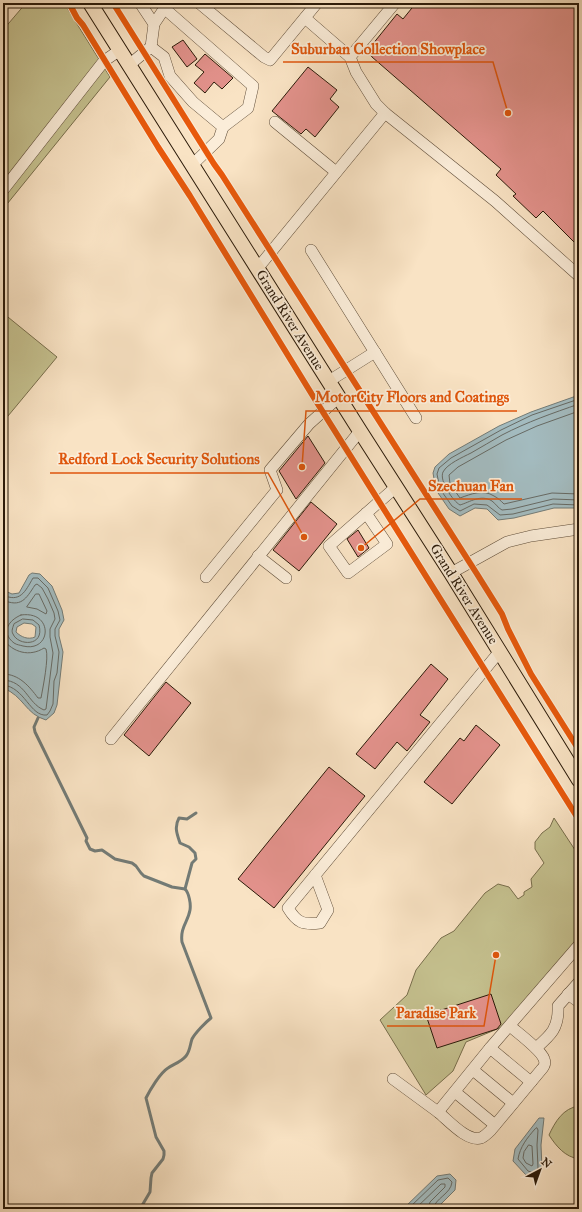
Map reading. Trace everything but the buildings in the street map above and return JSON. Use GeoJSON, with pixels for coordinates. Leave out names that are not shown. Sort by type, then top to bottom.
{"type":"FeatureCollection","features":[{"type":"Feature","properties":{"kind":"main road","name":"Grand River Avenue"},"geometry":{"type":"LineString","coordinates":[[90,3],[257,269],[451,573],[579,780]]}},
{"type":"Feature","properties":{"kind":"lane"},"geometry":{"type":"LineString","coordinates":[[140,3],[154,24]]}},
{"type":"Feature","properties":{"kind":"lane"},"geometry":{"type":"LineString","coordinates":[[199,3],[264,57],[270,60],[317,3]]}},
{"type":"Feature","properties":{"kind":"lane"},"geometry":{"type":"LineString","coordinates":[[350,57],[394,3]]}},
{"type":"Feature","properties":{"kind":"lane"},"geometry":{"type":"LineString","coordinates":[[129,65],[151,47],[154,24],[166,5],[252,86],[248,108],[223,127],[219,139],[192,165]]}},
{"type":"Feature","properties":{"kind":"lane"},"geometry":{"type":"LineString","coordinates":[[305,18],[350,57],[356,72],[376,104],[385,113],[495,201],[579,276]]}},
{"type":"Feature","properties":{"kind":"lane"},"geometry":{"type":"LineString","coordinates":[[151,47],[164,57],[170,76],[193,102],[223,127]]}},
{"type":"Feature","properties":{"kind":"lane"},"geometry":{"type":"LineString","coordinates":[[3,190],[104,61],[120,50]]}},
{"type":"Feature","properties":{"kind":"lane"},"geometry":{"type":"LineString","coordinates":[[257,269],[385,113]]}},
{"type":"Feature","properties":{"kind":"lane"},"geometry":{"type":"LineString","coordinates":[[275,122],[336,172]]}},
{"type":"Feature","properties":{"kind":"lane"},"geometry":{"type":"LineString","coordinates":[[311,250],[416,418]]}},
{"type":"Feature","properties":{"kind":"lane"},"geometry":{"type":"LineString","coordinates":[[329,381],[375,352]]}},
{"type":"Feature","properties":{"kind":"lane"},"geometry":{"type":"LineString","coordinates":[[206,577],[277,490],[270,470],[309,424],[339,397]]}},
{"type":"Feature","properties":{"kind":"lane"},"geometry":{"type":"LineString","coordinates":[[111,739],[360,431]]}},
{"type":"Feature","properties":{"kind":"lane"},"geometry":{"type":"LineString","coordinates":[[366,513],[387,544],[348,573],[329,546],[366,513],[396,487]]}},
{"type":"Feature","properties":{"kind":"lane"},"geometry":{"type":"LineString","coordinates":[[451,573],[507,542],[531,536],[579,529]]}},
{"type":"Feature","properties":{"kind":"lane"},"geometry":{"type":"LineString","coordinates":[[258,556],[286,578]]}},
{"type":"Feature","properties":{"kind":"lane"},"geometry":{"type":"LineString","coordinates":[[316,875],[500,651]]}},
{"type":"Feature","properties":{"kind":"lane"},"geometry":{"type":"LineString","coordinates":[[438,1112],[490,1048],[579,945]]}},
{"type":"Feature","properties":{"kind":"lane"},"geometry":{"type":"LineString","coordinates":[[536,1048],[551,1034],[558,1017],[558,1006],[579,982]]}},
{"type":"Feature","properties":{"kind":"lane"},"geometry":{"type":"LineString","coordinates":[[568,994],[579,1002]]}},
{"type":"Feature","properties":{"kind":"lane"},"geometry":{"type":"LineString","coordinates":[[393,1079],[438,1112],[465,1135],[472,1138],[480,1138],[486,1135],[545,1064],[545,1060],[541,1053],[510,1026]]}},
{"type":"Feature","properties":{"kind":"lane"},"geometry":{"type":"LineString","coordinates":[[490,1048],[531,1082]]}},
{"type":"Feature","properties":{"kind":"lane"},"geometry":{"type":"LineString","coordinates":[[473,1070],[513,1103]]}},
{"type":"Feature","properties":{"kind":"lane"},"geometry":{"type":"LineString","coordinates":[[455,1092],[495,1124]]}},
{"type":"Feature","properties":{"kind":"shaded area"},"geometry":{"type":"Polygon","coordinates":[[[26,3],[64,3],[110,77],[3,209],[3,30],[26,3]]]}},
{"type":"Feature","properties":{"kind":"shaded area"},"geometry":{"type":"Polygon","coordinates":[[[3,313],[57,357],[3,422],[3,313]]]}},
{"type":"Feature","properties":{"kind":"shaded area"},"geometry":{"type":"Polygon","coordinates":[[[554,818],[579,856],[579,864],[575,871],[579,885],[579,937],[502,1027],[466,1042],[453,1071],[426,1095],[380,1020],[407,995],[416,970],[441,938],[454,931],[485,893],[498,884],[509,887],[518,899],[524,895],[524,892],[532,887],[531,879],[544,863],[535,849],[535,842],[542,833],[550,827],[554,818]]]}},
{"type":"Feature","properties":{"kind":"shaded area"},"geometry":{"type":"Polygon","coordinates":[[[579,1106],[579,1159],[569,1156],[561,1150],[549,1135],[560,1116],[573,1107],[579,1106]]]}},
{"type":"Feature","properties":{"kind":"water"},"geometry":{"type":"Polygon","coordinates":[[[579,395],[579,508],[554,508],[514,518],[498,520],[487,509],[475,508],[460,516],[449,509],[436,490],[433,473],[435,467],[449,454],[499,426],[531,412],[579,395]]]}},
{"type":"Feature","properties":{"kind":"water"},"geometry":{"type":"Polygon","coordinates":[[[32,573],[40,574],[52,586],[62,610],[64,620],[59,629],[63,652],[57,705],[54,713],[46,720],[33,714],[16,696],[3,688],[3,590],[12,594],[19,593],[29,575],[32,573]],[[24,623],[17,627],[16,632],[25,638],[35,637],[36,627],[32,624],[24,623]]]}},
{"type":"Feature","properties":{"kind":"water"},"geometry":{"type":"Polygon","coordinates":[[[539,1118],[544,1118],[541,1145],[542,1169],[539,1175],[535,1177],[526,1175],[513,1161],[515,1149],[539,1118]]]}},
{"type":"Feature","properties":{"kind":"water"},"geometry":{"type":"Polygon","coordinates":[[[450,1174],[456,1180],[455,1190],[436,1209],[403,1209],[437,1176],[450,1174]]]}},
{"type":"Feature","properties":{"kind":"waterway"},"geometry":{"type":"LineString","coordinates":[[38,718],[34,727],[35,732],[87,838],[86,841],[90,849],[95,851],[102,850],[115,859],[132,863],[144,876],[172,887],[185,889]]}},
{"type":"Feature","properties":{"kind":"waterway"},"geometry":{"type":"LineString","coordinates":[[140,1209],[150,1192],[152,1173],[163,1159],[164,1155],[164,1151],[156,1137],[146,1098],[162,1074],[186,1056],[193,1037],[211,1018],[182,942],[182,932],[190,908],[189,896],[185,889],[192,863],[196,859],[195,853],[189,847],[180,843],[176,827],[179,818],[187,819],[196,813]]}},
{"type":"Feature","properties":{"kind":"cycle path"},"geometry":{"type":"LineString","coordinates":[[69,3],[316,401],[579,820]]}},
{"type":"Feature","properties":{"kind":"cycle path"},"geometry":{"type":"LineString","coordinates":[[113,3],[214,164],[502,614],[531,674],[579,750]]}},
{"type":"Feature","properties":{"kind":"place","name":"Suburban Collection Showplace"},"geometry":{"type":"Point","coordinates":[508,113]}},
{"type":"Feature","properties":{"kind":"place","name":"MotorCity Floors and Coatings"},"geometry":{"type":"Point","coordinates":[302,467]}},
{"type":"Feature","properties":{"kind":"place","name":"Redford Lock Security Solutions"},"geometry":{"type":"Point","coordinates":[304,537]}},
{"type":"Feature","properties":{"kind":"place","name":"Szechuan Fan"},"geometry":{"type":"Point","coordinates":[361,548]}},
{"type":"Feature","properties":{"kind":"place","name":"Paradise Park"},"geometry":{"type":"Point","coordinates":[496,955]}}]}
